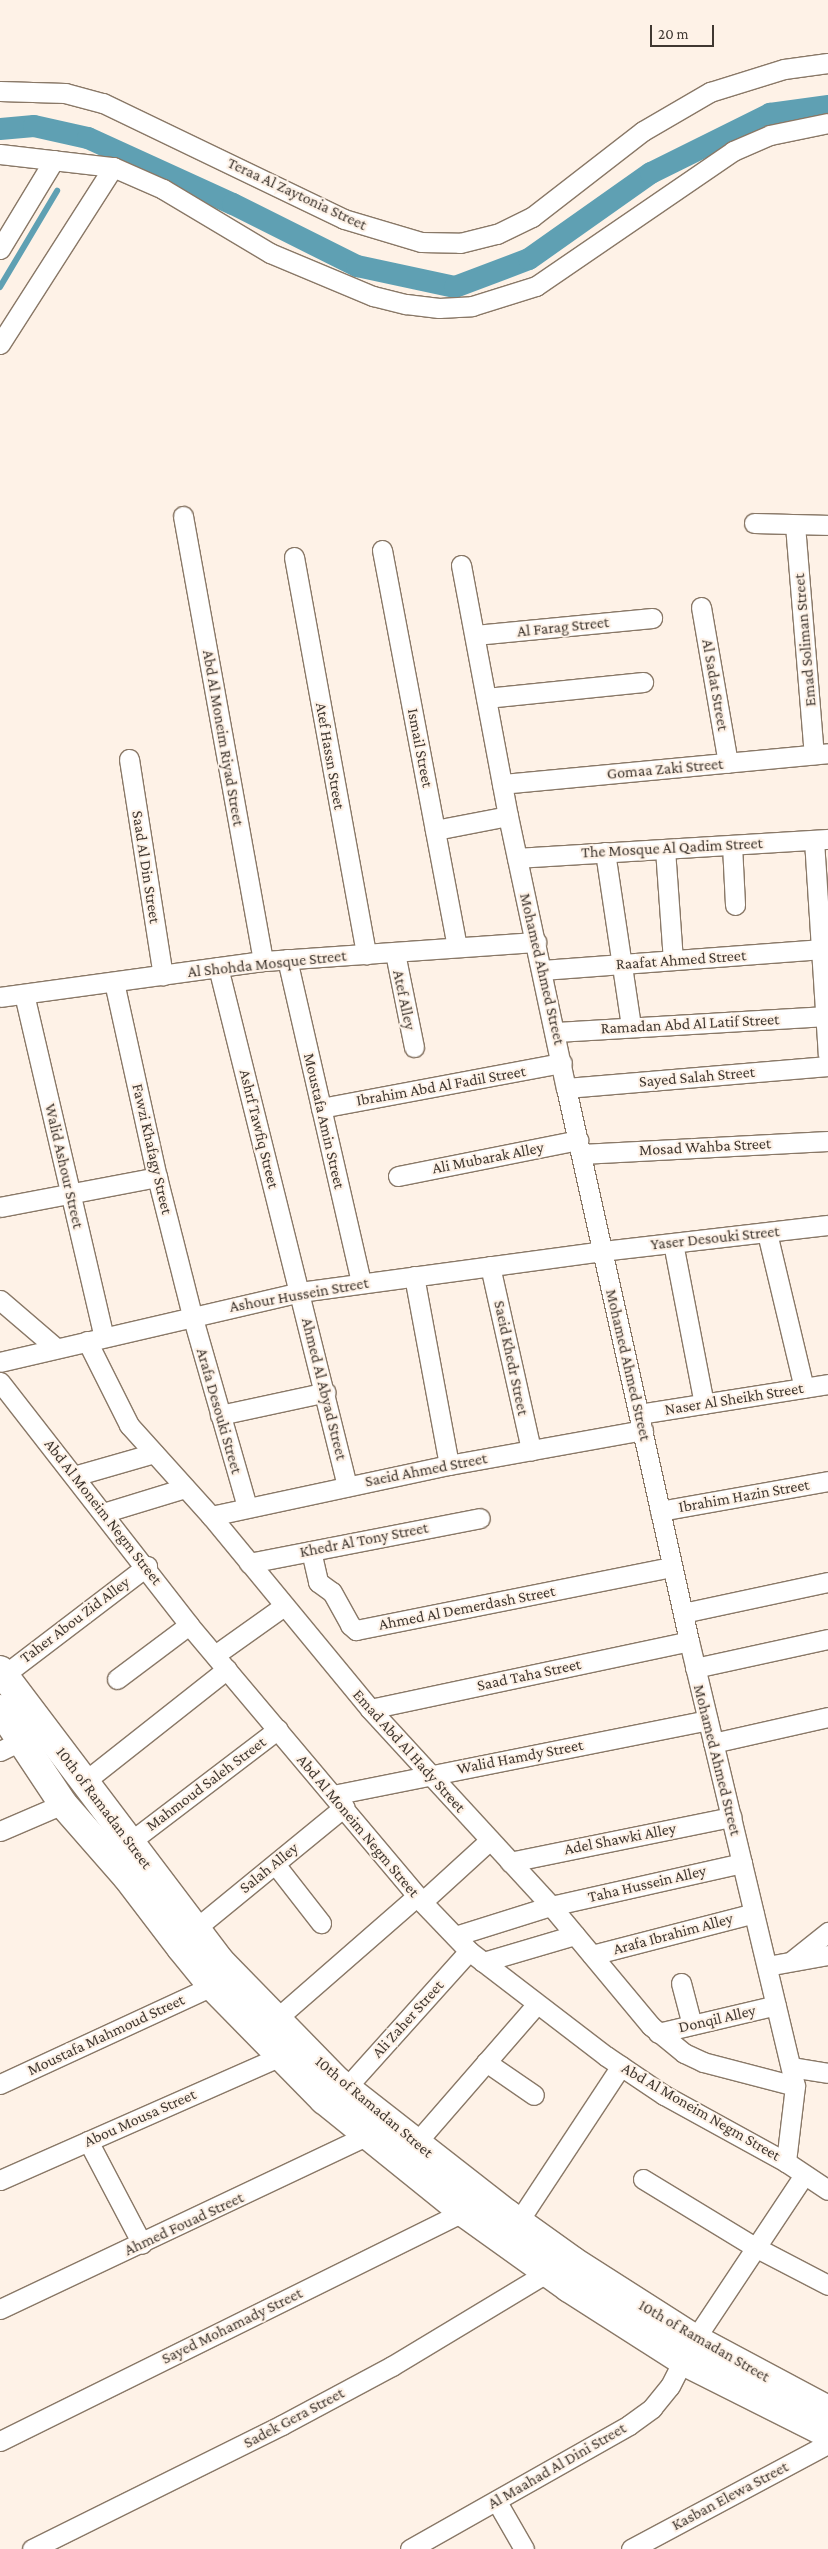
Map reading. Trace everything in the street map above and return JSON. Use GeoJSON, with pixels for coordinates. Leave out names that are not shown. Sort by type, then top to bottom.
{"type":"FeatureCollection","features":[{"type":"Feature","properties":{"kind":"main road","name":"10th of Ramadan Street"},"geometry":{"type":"LineString","coordinates":[[2,1672],[84,1782],[119,1850],[212,1986],[279,2058],[366,2136],[463,2212],[548,2272],[689,2350],[828,2434]]}},
{"type":"Feature","properties":{"kind":"main road","name":"10th of Ramadan Street"},"geometry":{"type":"LineString","coordinates":[[0,1709],[11,1746],[63,1804],[119,1850],[195,1929],[275,2020],[346,2088],[518,2222],[689,2350],[828,2410]]}},
{"type":"Feature","properties":{"kind":"street","name":"Teraa Al Zaytonia Street"},"geometry":{"type":"LineString","coordinates":[[0,91],[66,93],[103,103],[344,219],[421,242],[460,243],[497,234],[532,217],[643,131],[710,92],[784,69],[828,64]]}},
{"type":"Feature","properties":{"kind":"street"},"geometry":{"type":"LineString","coordinates":[[0,154],[113,167],[162,189],[270,253],[373,296],[406,304],[439,308],[472,306],[504,298],[536,286],[734,151],[770,134],[828,123]]}},
{"type":"Feature","properties":{"kind":"street"},"geometry":{"type":"LineString","coordinates":[[0,249],[54,160]]}},
{"type":"Feature","properties":{"kind":"street"},"geometry":{"type":"LineString","coordinates":[[0,344],[113,167]]}},
{"type":"Feature","properties":{"kind":"street","name":"Abd Al Moneim Riyad Street"},"geometry":{"type":"LineString","coordinates":[[182,516],[263,961]]}},
{"type":"Feature","properties":{"kind":"street"},"geometry":{"type":"LineString","coordinates":[[754,523],[828,525]]}},
{"type":"Feature","properties":{"kind":"street","name":"Emad Soliman Street"},"geometry":{"type":"LineString","coordinates":[[795,525],[821,754]]}},
{"type":"Feature","properties":{"kind":"street","name":"Ismail Street"},"geometry":{"type":"LineString","coordinates":[[382,550],[457,947]]}},
{"type":"Feature","properties":{"kind":"street","name":"Atef Hassn Street"},"geometry":{"type":"LineString","coordinates":[[294,557],[366,955]]}},
{"type":"Feature","properties":{"kind":"street","name":"Mohamed Ahmed Street"},"geometry":{"type":"LineString","coordinates":[[461,565],[508,816],[556,1032],[566,1088],[695,1668],[795,2086],[786,2162]]}},
{"type":"Feature","properties":{"kind":"street","name":"Al Sadat Street"},"geometry":{"type":"LineString","coordinates":[[701,607],[728,763]]}},
{"type":"Feature","properties":{"kind":"street","name":"Al Farag Street"},"geometry":{"type":"LineString","coordinates":[[475,636],[652,618]]}},
{"type":"Feature","properties":{"kind":"street"},"geometry":{"type":"LineString","coordinates":[[486,698],[643,682]]}},
{"type":"Feature","properties":{"kind":"street","name":"Gomaa Zaki Street"},"geometry":{"type":"LineString","coordinates":[[502,784],[821,754]]}},
{"type":"Feature","properties":{"kind":"street","name":"Saad Al Din Street"},"geometry":{"type":"LineString","coordinates":[[129,759],[163,975]]}},
{"type":"Feature","properties":{"kind":"street"},"geometry":{"type":"LineString","coordinates":[[435,830],[508,816]]}},
{"type":"Feature","properties":{"kind":"street"},"geometry":{"type":"LineString","coordinates":[[821,839],[819,949],[823,1016],[828,1055]]}},
{"type":"Feature","properties":{"kind":"street","name":"The Mosque Al Qadim Street"},"geometry":{"type":"LineString","coordinates":[[517,858],[821,839]]}},
{"type":"Feature","properties":{"kind":"street"},"geometry":{"type":"LineString","coordinates":[[732,845],[735,905]]}},
{"type":"Feature","properties":{"kind":"street"},"geometry":{"type":"LineString","coordinates":[[665,849],[673,960]]}},
{"type":"Feature","properties":{"kind":"street"},"geometry":{"type":"LineString","coordinates":[[605,852],[631,1027]]}},
{"type":"Feature","properties":{"kind":"street","name":"Al Shohda Mosque Street"},"geometry":{"type":"LineString","coordinates":[[0,997],[263,961],[536,942]]}},
{"type":"Feature","properties":{"kind":"street","name":"Raafat Ahmed Street"},"geometry":{"type":"LineString","coordinates":[[542,970],[819,949]]}},
{"type":"Feature","properties":{"kind":"street","name":"Atef Alley"},"geometry":{"type":"LineString","coordinates":[[395,953],[414,1047]]}},
{"type":"Feature","properties":{"kind":"street","name":"Moustafa Amin Street"},"geometry":{"type":"LineString","coordinates":[[287,959],[361,1283]]}},
{"type":"Feature","properties":{"kind":"street","name":"Ashrf Tawfiq Street"},"geometry":{"type":"LineString","coordinates":[[218,966],[300,1292]]}},
{"type":"Feature","properties":{"kind":"street","name":"Fawzi Khafagy Street"},"geometry":{"type":"LineString","coordinates":[[114,982],[157,1177],[192,1316]]}},
{"type":"Feature","properties":{"kind":"street","name":"Walid Ashour Street"},"geometry":{"type":"LineString","coordinates":[[24,994],[70,1192],[96,1339]]}},
{"type":"Feature","properties":{"kind":"street","name":"Ramadan Abd Al Latif Street"},"geometry":{"type":"LineString","coordinates":[[556,1032],[823,1016]]}},
{"type":"Feature","properties":{"kind":"street","name":"Ibrahim Abd Al Fadil Street"},"geometry":{"type":"LineString","coordinates":[[321,1108],[562,1064]]}},
{"type":"Feature","properties":{"kind":"street","name":"Sayed Salah Street"},"geometry":{"type":"LineString","coordinates":[[566,1088],[828,1066]]}},
{"type":"Feature","properties":{"kind":"street","name":"Mosad Wahba Street"},"geometry":{"type":"LineString","coordinates":[[580,1147],[828,1141]]}},
{"type":"Feature","properties":{"kind":"street","name":"Ali Mubarak Alley"},"geometry":{"type":"LineString","coordinates":[[398,1176],[580,1147]]}},
{"type":"Feature","properties":{"kind":"street"},"geometry":{"type":"LineString","coordinates":[[0,1207],[70,1192],[157,1177]]}},
{"type":"Feature","properties":{"kind":"street","name":"Yaser Desouki Street"},"geometry":{"type":"LineString","coordinates":[[602,1251],[828,1225]]}},
{"type":"Feature","properties":{"kind":"street"},"geometry":{"type":"LineString","coordinates":[[767,1232],[804,1388]]}},
{"type":"Feature","properties":{"kind":"street"},"geometry":{"type":"LineString","coordinates":[[673,1243],[704,1404]]}},
{"type":"Feature","properties":{"kind":"street","name":"Ashour Hussein Street"},"geometry":{"type":"LineString","coordinates":[[0,1362],[300,1292],[602,1251]]}},
{"type":"Feature","properties":{"kind":"street","name":"Saeid Khedr Street"},"geometry":{"type":"LineString","coordinates":[[490,1266],[531,1450]]}},
{"type":"Feature","properties":{"kind":"street"},"geometry":{"type":"LineString","coordinates":[[414,1276],[449,1465]]}},
{"type":"Feature","properties":{"kind":"street","name":"Ahmed Al Abyad Street"},"geometry":{"type":"LineString","coordinates":[[300,1292],[326,1392],[347,1486]]}},
{"type":"Feature","properties":{"kind":"street"},"geometry":{"type":"LineString","coordinates":[[1,1297],[56,1348]]}},
{"type":"Feature","properties":{"kind":"street","name":"Arafa Desouki Street"},"geometry":{"type":"LineString","coordinates":[[192,1316],[247,1507]]}},
{"type":"Feature","properties":{"kind":"street","name":"Emad Abd Al Hady Street"},"geometry":{"type":"LineString","coordinates":[[96,1339],[128,1426],[211,1516],[370,1709],[551,1906],[658,2033],[703,2062],[795,2086]]}},
{"type":"Feature","properties":{"kind":"street","name":"Abd Al Moneim Negm Street"},"geometry":{"type":"LineString","coordinates":[[0,1382],[146,1566],[190,1625],[419,1899],[455,1936],[476,1956],[536,2005],[621,2066],[664,2095],[786,2162],[828,2190]]}},
{"type":"Feature","properties":{"kind":"street","name":"Naser Al Sheikh Street"},"geometry":{"type":"LineString","coordinates":[[641,1422],[704,1404],[828,1384]]}},
{"type":"Feature","properties":{"kind":"street"},"geometry":{"type":"LineString","coordinates":[[220,1415],[326,1392]]}},
{"type":"Feature","properties":{"kind":"street","name":"Saeid Ahmed Street"},"geometry":{"type":"LineString","coordinates":[[211,1516],[347,1486],[531,1450],[641,1422]]}},
{"type":"Feature","properties":{"kind":"street"},"geometry":{"type":"LineString","coordinates":[[74,1476],[154,1453]]}},
{"type":"Feature","properties":{"kind":"street","name":"Ibrahim Hazin Street"},"geometry":{"type":"LineString","coordinates":[[660,1511],[828,1481]]}},
{"type":"Feature","properties":{"kind":"street"},"geometry":{"type":"LineString","coordinates":[[103,1513],[185,1488]]}},
{"type":"Feature","properties":{"kind":"street","name":"Khedr Al Tony Street"},"geometry":{"type":"LineString","coordinates":[[249,1563],[480,1518]]}},
{"type":"Feature","properties":{"kind":"street","name":"Ahmed Al Demerdash Street"},"geometry":{"type":"LineString","coordinates":[[311,1550],[318,1582],[332,1592],[350,1625],[356,1630],[672,1567]]}},
{"type":"Feature","properties":{"kind":"street","name":"Taher Abou Zid Alley"},"geometry":{"type":"LineString","coordinates":[[2,1672],[146,1566]]}},
{"type":"Feature","properties":{"kind":"street"},"geometry":{"type":"LineString","coordinates":[[683,1613],[828,1582]]}},
{"type":"Feature","properties":{"kind":"street"},"geometry":{"type":"LineString","coordinates":[[84,1782],[284,1606]]}},
{"type":"Feature","properties":{"kind":"street"},"geometry":{"type":"LineString","coordinates":[[117,1679],[190,1625]]}},
{"type":"Feature","properties":{"kind":"street"},"geometry":{"type":"LineString","coordinates":[[695,1668],[828,1639]]}},
{"type":"Feature","properties":{"kind":"street","name":"Saad Taha Street"},"geometry":{"type":"LineString","coordinates":[[370,1709],[689,1641]]}},
{"type":"Feature","properties":{"kind":"street"},"geometry":{"type":"LineString","coordinates":[[713,1743],[828,1717]]}},
{"type":"Feature","properties":{"kind":"street","name":"Walid Hamdy Street"},"geometry":{"type":"LineString","coordinates":[[339,1801],[430,1775],[708,1720]]}},
{"type":"Feature","properties":{"kind":"street","name":"Mahmoud Saleh Street"},"geometry":{"type":"LineString","coordinates":[[119,1850],[278,1730]]}},
{"type":"Feature","properties":{"kind":"street","name":"Salah Alley"},"geometry":{"type":"LineString","coordinates":[[195,1929],[275,1864],[339,1801]]}},
{"type":"Feature","properties":{"kind":"street"},"geometry":{"type":"LineString","coordinates":[[0,1830],[63,1804]]}},
{"type":"Feature","properties":{"kind":"street","name":"Adel Shawki Alley"},"geometry":{"type":"LineString","coordinates":[[510,1862],[731,1817]]}},
{"type":"Feature","properties":{"kind":"street"},"geometry":{"type":"LineString","coordinates":[[275,2020],[490,1840]]}},
{"type":"Feature","properties":{"kind":"street","name":"Taha Hussein Alley"},"geometry":{"type":"LineString","coordinates":[[455,1936],[551,1906],[742,1863]]}},
{"type":"Feature","properties":{"kind":"street"},"geometry":{"type":"LineString","coordinates":[[275,1864],[321,1922]]}},
{"type":"Feature","properties":{"kind":"street","name":"Arafa Ibrahim Alley"},"geometry":{"type":"LineString","coordinates":[[592,1955],[754,1913]]}},
{"type":"Feature","properties":{"kind":"street"},"geometry":{"type":"LineString","coordinates":[[790,1962],[828,1932]]}},
{"type":"Feature","properties":{"kind":"street"},"geometry":{"type":"LineString","coordinates":[[476,1956],[575,1935]]}},
{"type":"Feature","properties":{"kind":"street"},"geometry":{"type":"LineString","coordinates":[[767,1966],[828,1955]]}},
{"type":"Feature","properties":{"kind":"street","name":"Ali Zaher Street"},"geometry":{"type":"LineString","coordinates":[[346,2088],[476,1956]]}},
{"type":"Feature","properties":{"kind":"street"},"geometry":{"type":"LineString","coordinates":[[681,1983],[692,2025]]}},
{"type":"Feature","properties":{"kind":"street","name":"Moustafa Mahmoud Street"},"geometry":{"type":"LineString","coordinates":[[0,2084],[212,1986]]}},
{"type":"Feature","properties":{"kind":"street"},"geometry":{"type":"LineString","coordinates":[[416,2143],[536,2005]]}},
{"type":"Feature","properties":{"kind":"street","name":"Donqil Alley"},"geometry":{"type":"LineString","coordinates":[[658,2033],[776,2005]]}},
{"type":"Feature","properties":{"kind":"street","name":"Abou Mousa Street"},"geometry":{"type":"LineString","coordinates":[[0,2180],[279,2058]]}},
{"type":"Feature","properties":{"kind":"street"},"geometry":{"type":"LineString","coordinates":[[486,2062],[534,2095]]}},
{"type":"Feature","properties":{"kind":"street"},"geometry":{"type":"LineString","coordinates":[[518,2222],[621,2066]]}},
{"type":"Feature","properties":{"kind":"street"},"geometry":{"type":"LineString","coordinates":[[791,2067],[828,2073]]}},
{"type":"Feature","properties":{"kind":"street","name":"Ahmed Fouad Street"},"geometry":{"type":"LineString","coordinates":[[0,2309],[142,2244],[366,2136]]}},
{"type":"Feature","properties":{"kind":"street"},"geometry":{"type":"LineString","coordinates":[[88,2141],[142,2244]]}},
{"type":"Feature","properties":{"kind":"street"},"geometry":{"type":"LineString","coordinates":[[689,2350],[804,2175]]}},
{"type":"Feature","properties":{"kind":"street"},"geometry":{"type":"LineString","coordinates":[[643,2179],[755,2247],[828,2285]]}},
{"type":"Feature","properties":{"kind":"street","name":"Sayed Mohamady Street"},"geometry":{"type":"LineString","coordinates":[[0,2441],[463,2212]]}},
{"type":"Feature","properties":{"kind":"street","name":"Sadek Gera Street"},"geometry":{"type":"LineString","coordinates":[[32,2549],[299,2416],[392,2366],[548,2272]]}},
{"type":"Feature","properties":{"kind":"street","name":"Al Maahad Al Dini Street"},"geometry":{"type":"LineString","coordinates":[[410,2549],[497,2502],[652,2408],[670,2386],[689,2350]]}},
{"type":"Feature","properties":{"kind":"street","name":"Kasban Elewa Street"},"geometry":{"type":"LineString","coordinates":[[631,2549],[828,2444]]}},
{"type":"Feature","properties":{"kind":"street"},"geometry":{"type":"LineString","coordinates":[[497,2502],[524,2549]]}},
{"type":"Feature","properties":{"kind":"waterway"},"geometry":{"type":"LineString","coordinates":[[0,129],[34,126],[88,138],[233,204],[357,266],[455,287],[529,259],[651,173],[770,114],[828,106]]}},
{"type":"Feature","properties":{"kind":"waterway"},"geometry":{"type":"LineString","coordinates":[[0,287],[57,191]]}}]}
